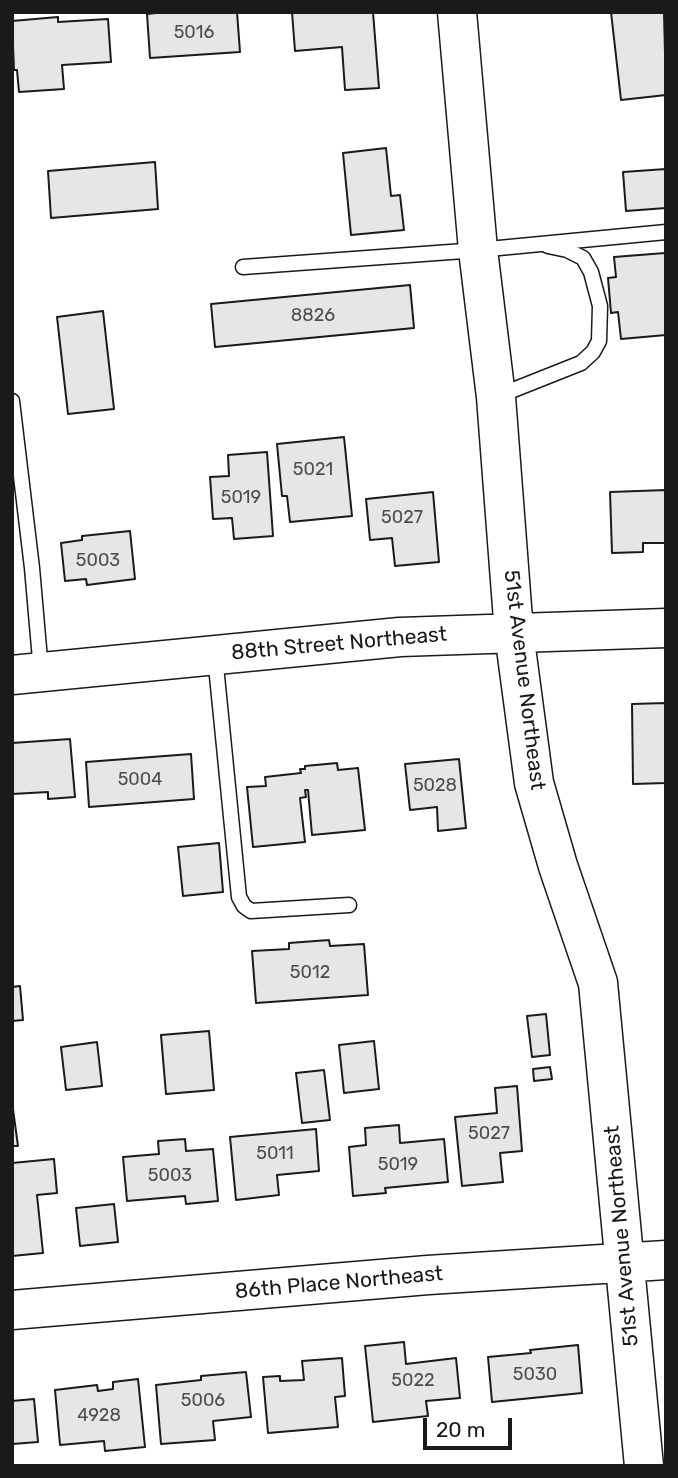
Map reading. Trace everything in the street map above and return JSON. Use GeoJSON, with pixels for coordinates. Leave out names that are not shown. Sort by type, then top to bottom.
{"type":"FeatureCollection","features":[{"type":"Feature","properties":{"kind":"street","name":"51st Avenue Northeast"},"geometry":{"type":"LineString","coordinates":[[457,12],[478,250],[496,397],[514,633],[534,783],[558,866],[598,983],[644,1466]]}},
{"type":"Feature","properties":{"kind":"street","name":"88th Street Northeast"},"geometry":{"type":"LineString","coordinates":[[27,674],[400,637],[666,628]]}},
{"type":"Feature","properties":{"kind":"street","name":"86th Place Northeast"},"geometry":{"type":"LineString","coordinates":[[12,1310],[428,1275],[666,1260]]}},
{"type":"Feature","properties":{"kind":"lane"},"geometry":{"type":"LineString","coordinates":[[243,267],[478,250],[666,232]]}},
{"type":"Feature","properties":{"kind":"lane"},"geometry":{"type":"LineString","coordinates":[[496,397],[581,363],[593,352],[599,341],[600,306],[591,272],[583,258],[567,250],[533,243]]}},
{"type":"Feature","properties":{"kind":"lane"},"geometry":{"type":"LineString","coordinates":[[12,401],[32,568],[27,674]]}},
{"type":"Feature","properties":{"kind":"lane"},"geometry":{"type":"LineString","coordinates":[[215,655],[239,897],[251,911],[349,905]]}},
{"type":"Feature","properties":{"kind":"building"},"geometry":{"type":"Polygon","coordinates":[[[237,12],[240,52],[150,58],[147,14],[237,12]]]}},
{"type":"Feature","properties":{"kind":"building"},"geometry":{"type":"Polygon","coordinates":[[[292,12],[373,12],[379,88],[345,90],[342,47],[295,51],[292,12]]]}},
{"type":"Feature","properties":{"kind":"building"},"geometry":{"type":"Polygon","coordinates":[[[611,12],[664,12],[666,95],[621,100],[611,12]]]}},
{"type":"Feature","properties":{"kind":"building"},"geometry":{"type":"Polygon","coordinates":[[[58,17],[58,22],[108,19],[111,62],[62,65],[64,89],[19,92],[17,70],[14,70],[12,21],[58,17]]]}},
{"type":"Feature","properties":{"kind":"building"},"geometry":{"type":"Polygon","coordinates":[[[386,148],[391,196],[400,195],[404,230],[351,235],[343,153],[386,148]]]}},
{"type":"Feature","properties":{"kind":"building"},"geometry":{"type":"Polygon","coordinates":[[[155,162],[158,209],[51,218],[48,171],[155,162]]]}},
{"type":"Feature","properties":{"kind":"building"},"geometry":{"type":"Polygon","coordinates":[[[666,169],[666,208],[626,211],[623,172],[666,169]]]}},
{"type":"Feature","properties":{"kind":"building"},"geometry":{"type":"Polygon","coordinates":[[[665,253],[666,335],[621,339],[618,312],[611,313],[608,278],[616,277],[614,257],[665,253]]]}},
{"type":"Feature","properties":{"kind":"building"},"geometry":{"type":"Polygon","coordinates":[[[410,285],[414,328],[215,347],[211,304],[410,285]]]}},
{"type":"Feature","properties":{"kind":"building"},"geometry":{"type":"Polygon","coordinates":[[[103,311],[114,409],[68,414],[57,317],[103,311]]]}},
{"type":"Feature","properties":{"kind":"building"},"geometry":{"type":"Polygon","coordinates":[[[344,437],[352,516],[290,522],[287,496],[282,496],[277,444],[344,437]]]}},
{"type":"Feature","properties":{"kind":"building"},"geometry":{"type":"Polygon","coordinates":[[[267,452],[273,536],[234,539],[232,518],[213,519],[210,477],[229,476],[228,455],[267,452]]]}},
{"type":"Feature","properties":{"kind":"building"},"geometry":{"type":"Polygon","coordinates":[[[666,490],[666,543],[643,543],[643,552],[612,553],[610,492],[666,490]]]}},
{"type":"Feature","properties":{"kind":"building"},"geometry":{"type":"Polygon","coordinates":[[[433,492],[439,562],[395,566],[392,538],[370,540],[366,499],[433,492]]]}},
{"type":"Feature","properties":{"kind":"building"},"geometry":{"type":"Polygon","coordinates":[[[130,531],[135,579],[87,585],[86,579],[65,581],[61,543],[82,540],[82,536],[130,531]]]}},
{"type":"Feature","properties":{"kind":"building"},"geometry":{"type":"Polygon","coordinates":[[[666,703],[666,783],[633,784],[632,704],[666,703]]]}},
{"type":"Feature","properties":{"kind":"building"},"geometry":{"type":"Polygon","coordinates":[[[70,739],[75,797],[48,799],[48,792],[12,794],[12,743],[70,739]]]}},
{"type":"Feature","properties":{"kind":"building"},"geometry":{"type":"Polygon","coordinates":[[[191,754],[194,799],[89,807],[86,762],[191,754]]]}},
{"type":"Feature","properties":{"kind":"building"},"geometry":{"type":"Polygon","coordinates":[[[459,759],[466,828],[438,831],[437,807],[410,810],[405,764],[459,759]]]}},
{"type":"Feature","properties":{"kind":"building"},"geometry":{"type":"Polygon","coordinates":[[[337,763],[338,770],[358,768],[365,830],[312,835],[308,790],[305,790],[306,797],[300,798],[305,842],[253,847],[247,787],[266,786],[265,777],[301,773],[300,769],[305,769],[305,766],[337,763]]]}},
{"type":"Feature","properties":{"kind":"building"},"geometry":{"type":"Polygon","coordinates":[[[219,843],[223,892],[183,896],[178,847],[219,843]]]}},
{"type":"Feature","properties":{"kind":"building"},"geometry":{"type":"Polygon","coordinates":[[[329,940],[330,946],[364,944],[368,995],[256,1003],[252,951],[289,949],[289,943],[329,940]]]}},
{"type":"Feature","properties":{"kind":"building"},"geometry":{"type":"Polygon","coordinates":[[[20,986],[23,1020],[12,1021],[12,987],[20,986]]]}},
{"type":"Feature","properties":{"kind":"building"},"geometry":{"type":"Polygon","coordinates":[[[546,1014],[550,1055],[532,1057],[527,1016],[546,1014]]]}},
{"type":"Feature","properties":{"kind":"building"},"geometry":{"type":"Polygon","coordinates":[[[209,1031],[214,1090],[166,1094],[161,1035],[209,1031]]]}},
{"type":"Feature","properties":{"kind":"building"},"geometry":{"type":"Polygon","coordinates":[[[374,1041],[379,1089],[344,1093],[339,1045],[374,1041]]]}},
{"type":"Feature","properties":{"kind":"building"},"geometry":{"type":"Polygon","coordinates":[[[97,1042],[102,1086],[66,1090],[61,1047],[97,1042]]]}},
{"type":"Feature","properties":{"kind":"building"},"geometry":{"type":"Polygon","coordinates":[[[550,1067],[552,1079],[534,1081],[533,1069],[550,1067]]]}},
{"type":"Feature","properties":{"kind":"building"},"geometry":{"type":"Polygon","coordinates":[[[324,1070],[330,1120],[302,1123],[296,1073],[324,1070]]]}},
{"type":"Feature","properties":{"kind":"building"},"geometry":{"type":"Polygon","coordinates":[[[517,1086],[522,1151],[500,1153],[503,1182],[462,1186],[455,1117],[497,1113],[495,1088],[517,1086]]]}},
{"type":"Feature","properties":{"kind":"building"},"geometry":{"type":"Polygon","coordinates":[[[12,1102],[18,1146],[12,1146],[12,1102]]]}},
{"type":"Feature","properties":{"kind":"building"},"geometry":{"type":"Polygon","coordinates":[[[399,1125],[400,1143],[444,1139],[448,1182],[385,1188],[386,1193],[353,1196],[349,1147],[366,1145],[365,1128],[399,1125]]]}},
{"type":"Feature","properties":{"kind":"building"},"geometry":{"type":"Polygon","coordinates":[[[316,1129],[319,1171],[277,1175],[279,1195],[236,1200],[230,1137],[316,1129]]]}},
{"type":"Feature","properties":{"kind":"building"},"geometry":{"type":"Polygon","coordinates":[[[185,1139],[186,1151],[213,1149],[218,1201],[186,1204],[185,1196],[127,1201],[123,1157],[159,1154],[158,1141],[185,1139]]]}},
{"type":"Feature","properties":{"kind":"building"},"geometry":{"type":"Polygon","coordinates":[[[54,1159],[57,1193],[37,1195],[43,1253],[12,1256],[12,1163],[54,1159]]]}},
{"type":"Feature","properties":{"kind":"building"},"geometry":{"type":"Polygon","coordinates":[[[114,1204],[118,1242],[80,1246],[76,1208],[114,1204]]]}},
{"type":"Feature","properties":{"kind":"building"},"geometry":{"type":"Polygon","coordinates":[[[404,1342],[406,1364],[456,1358],[460,1398],[426,1401],[428,1416],[373,1422],[365,1346],[404,1342]]]}},
{"type":"Feature","properties":{"kind":"building"},"geometry":{"type":"Polygon","coordinates":[[[578,1345],[582,1393],[492,1402],[488,1357],[578,1345]]]}},
{"type":"Feature","properties":{"kind":"building"},"geometry":{"type":"Polygon","coordinates":[[[342,1358],[345,1396],[335,1397],[338,1427],[268,1433],[263,1377],[280,1376],[280,1381],[304,1380],[302,1361],[342,1358]]]}},
{"type":"Feature","properties":{"kind":"building"},"geometry":{"type":"Polygon","coordinates":[[[246,1372],[251,1417],[213,1421],[215,1440],[161,1444],[156,1385],[201,1380],[201,1376],[246,1372]]]}},
{"type":"Feature","properties":{"kind":"building"},"geometry":{"type":"Polygon","coordinates":[[[138,1379],[145,1447],[105,1451],[104,1441],[60,1445],[55,1390],[97,1385],[98,1391],[113,1389],[113,1382],[138,1379]]]}},
{"type":"Feature","properties":{"kind":"building"},"geometry":{"type":"Polygon","coordinates":[[[34,1399],[38,1442],[12,1444],[12,1401],[34,1399]]]}}]}
